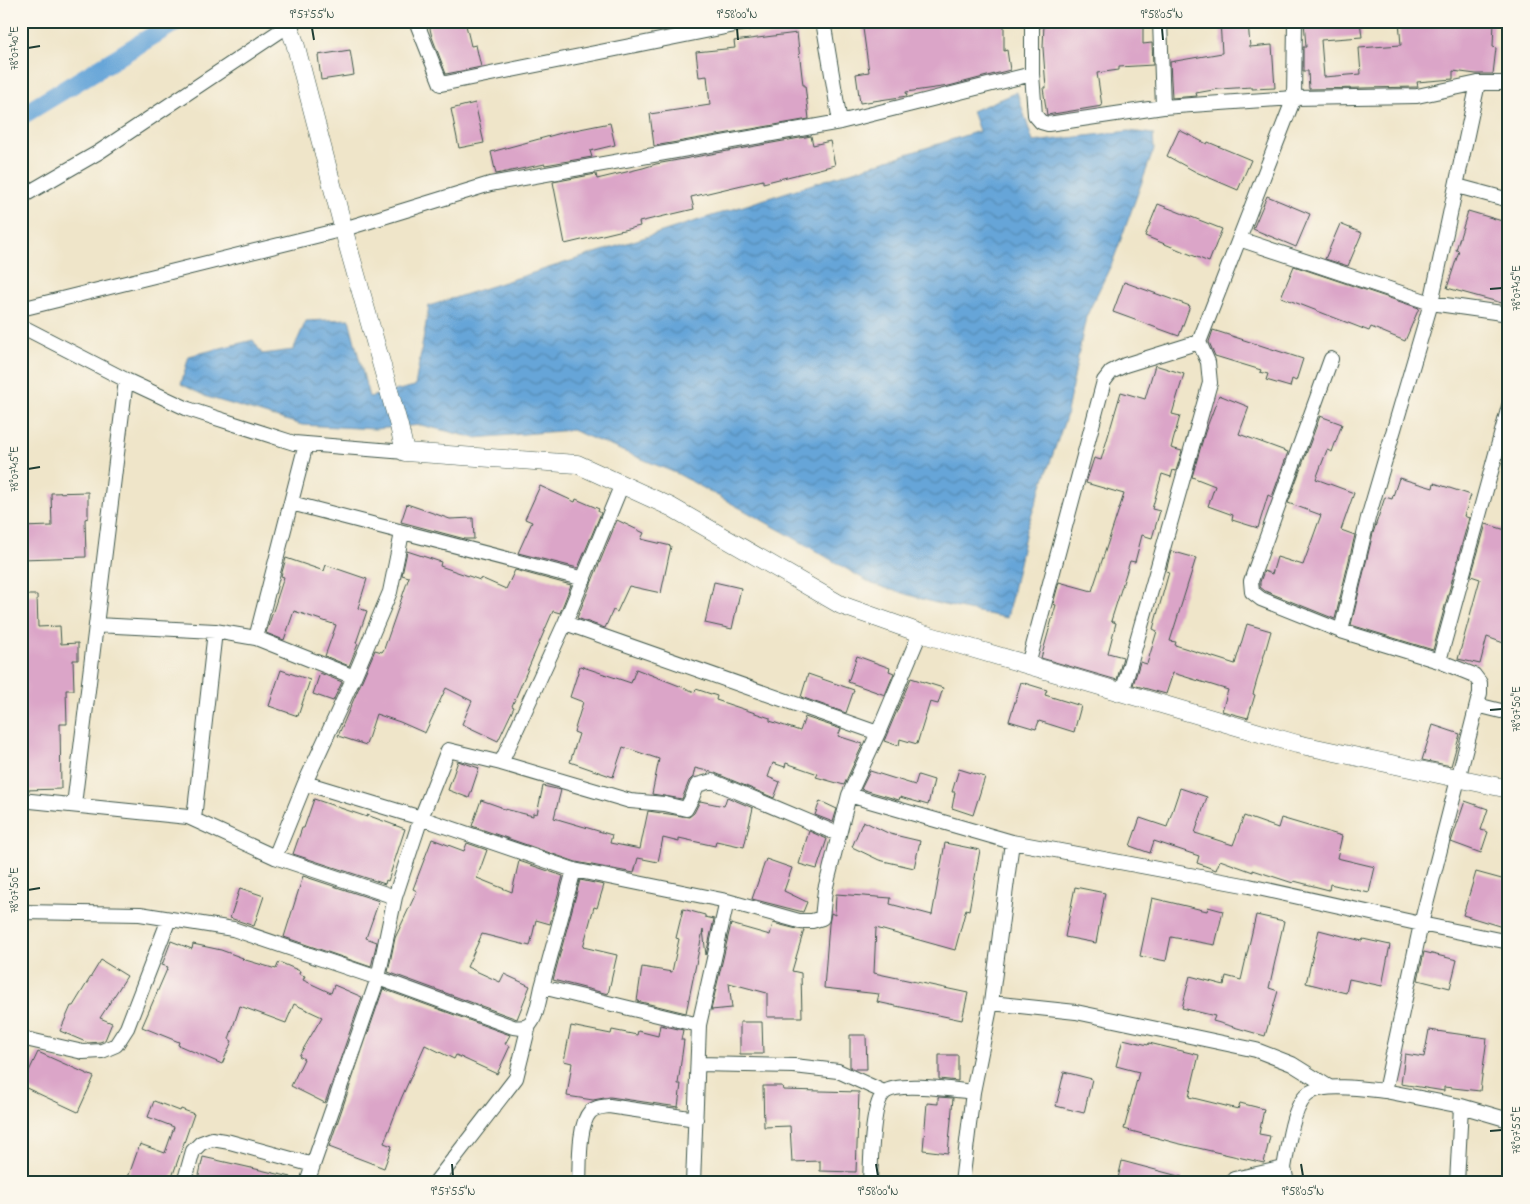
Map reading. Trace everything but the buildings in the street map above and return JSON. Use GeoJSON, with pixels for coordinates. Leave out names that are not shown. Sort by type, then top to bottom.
{"type":"FeatureCollection","features":[{"type":"Feature","properties":{"kind":"street"},"geometry":{"type":"LineString","coordinates":[[416,21],[441,84],[755,21]]}},
{"type":"Feature","properties":{"kind":"street"},"geometry":{"type":"LineString","coordinates":[[823,21],[840,122]]}},
{"type":"Feature","properties":{"kind":"street"},"geometry":{"type":"LineString","coordinates":[[1032,21],[1032,74],[1035,116],[1040,122],[1048,124],[1164,107],[1294,98],[1417,96],[1478,83],[1509,83]]}},
{"type":"Feature","properties":{"kind":"street"},"geometry":{"type":"LineString","coordinates":[[1160,21],[1164,107]]}},
{"type":"Feature","properties":{"kind":"street"},"geometry":{"type":"LineString","coordinates":[[1122,693],[1210,383],[1208,362],[1199,342],[1294,98],[1295,21]]}},
{"type":"Feature","properties":{"kind":"street"},"geometry":{"type":"LineString","coordinates":[[21,197],[99,152],[290,22],[405,452]]}},
{"type":"Feature","properties":{"kind":"street"},"geometry":{"type":"LineString","coordinates":[[21,309],[344,229],[490,184],[840,122],[1032,74]]}},
{"type":"Feature","properties":{"kind":"street"},"geometry":{"type":"LineString","coordinates":[[1341,630],[1368,518],[1431,303],[1478,83]]}},
{"type":"Feature","properties":{"kind":"street"},"geometry":{"type":"LineString","coordinates":[[1457,186],[1509,200]]}},
{"type":"Feature","properties":{"kind":"street"},"geometry":{"type":"LineString","coordinates":[[1239,239],[1431,303],[1509,314]]}},
{"type":"Feature","properties":{"kind":"street"},"geometry":{"type":"LineString","coordinates":[[21,326],[126,380],[188,409],[294,443],[576,464],[671,507],[840,605],[920,633],[1297,744],[1509,789]]}},
{"type":"Feature","properties":{"kind":"street"},"geometry":{"type":"LineString","coordinates":[[1028,665],[1104,381],[1111,372],[1125,366],[1199,342]]}},
{"type":"Feature","properties":{"kind":"street"},"geometry":{"type":"LineString","coordinates":[[1332,360],[1251,581],[1252,592],[1261,599],[1341,630],[1439,661],[1474,675],[1480,683],[1480,693],[1421,924],[1384,1091]]}},
{"type":"Feature","properties":{"kind":"street"},"geometry":{"type":"LineString","coordinates":[[74,806],[126,380]]}},
{"type":"Feature","properties":{"kind":"street"},"geometry":{"type":"LineString","coordinates":[[1439,661],[1503,449],[1509,406]]}},
{"type":"Feature","properties":{"kind":"street"},"geometry":{"type":"LineString","coordinates":[[256,638],[306,444]]}},
{"type":"Feature","properties":{"kind":"street"},"geometry":{"type":"LineString","coordinates":[[501,763],[566,623],[622,484]]}},
{"type":"Feature","properties":{"kind":"street"},"geometry":{"type":"LineString","coordinates":[[290,503],[584,579]]}},
{"type":"Feature","properties":{"kind":"street"},"geometry":{"type":"LineString","coordinates":[[275,857],[305,783],[354,677],[390,592],[402,533]]}},
{"type":"Feature","properties":{"kind":"street"},"geometry":{"type":"LineString","coordinates":[[566,623],[878,733]]}},
{"type":"Feature","properties":{"kind":"street"},"geometry":{"type":"LineString","coordinates":[[96,625],[216,631],[256,638],[354,677]]}},
{"type":"Feature","properties":{"kind":"street"},"geometry":{"type":"LineString","coordinates":[[194,819],[216,631]]}},
{"type":"Feature","properties":{"kind":"street"},"geometry":{"type":"LineString","coordinates":[[305,783],[421,818],[574,870],[727,901],[799,921],[812,921],[822,918],[825,890],[838,834],[850,794],[920,633]]}},
{"type":"Feature","properties":{"kind":"street"},"geometry":{"type":"LineString","coordinates":[[1477,705],[1500,711],[1506,710],[1509,707]]}},
{"type":"Feature","properties":{"kind":"street"},"geometry":{"type":"LineString","coordinates":[[307,1183],[378,978],[395,897],[421,818],[448,750],[501,763],[630,801],[665,804],[686,809],[697,785],[712,781],[838,834]]}},
{"type":"Feature","properties":{"kind":"street"},"geometry":{"type":"LineString","coordinates":[[850,794],[1012,842],[1249,886],[1509,942]]}},
{"type":"Feature","properties":{"kind":"street"},"geometry":{"type":"LineString","coordinates":[[21,800],[194,819],[275,857],[395,897]]}},
{"type":"Feature","properties":{"kind":"street"},"geometry":{"type":"LineString","coordinates":[[962,1183],[973,1092],[991,1003],[1012,842]]}},
{"type":"Feature","properties":{"kind":"street"},"geometry":{"type":"LineString","coordinates":[[435,1183],[516,1078],[529,1025],[533,1020],[574,870]]}},
{"type":"Feature","properties":{"kind":"street"},"geometry":{"type":"LineString","coordinates":[[693,1183],[699,1024],[727,901]]}},
{"type":"Feature","properties":{"kind":"street"},"geometry":{"type":"LineString","coordinates":[[21,912],[140,914],[233,929],[378,978],[513,1027],[522,1028],[529,1025]]}},
{"type":"Feature","properties":{"kind":"street"},"geometry":{"type":"LineString","coordinates":[[21,1038],[83,1052],[102,1051],[116,1045],[127,1028],[169,919]]}},
{"type":"Feature","properties":{"kind":"street"},"geometry":{"type":"LineString","coordinates":[[542,987],[699,1024]]}},
{"type":"Feature","properties":{"kind":"street"},"geometry":{"type":"LineString","coordinates":[[991,1003],[1076,1012],[1256,1050],[1292,1064],[1329,1087]]}},
{"type":"Feature","properties":{"kind":"street"},"geometry":{"type":"LineString","coordinates":[[698,1064],[794,1066],[838,1070],[884,1092]]}},
{"type":"Feature","properties":{"kind":"street"},"geometry":{"type":"LineString","coordinates":[[870,1183],[876,1107],[884,1092],[895,1088],[913,1086],[973,1092]]}},
{"type":"Feature","properties":{"kind":"street"},"geometry":{"type":"LineString","coordinates":[[1287,1183],[1284,1168],[1293,1123],[1301,1102],[1311,1092],[1329,1087],[1384,1091],[1461,1106],[1509,1120]]}},
{"type":"Feature","properties":{"kind":"street"},"geometry":{"type":"LineString","coordinates":[[579,1183],[584,1122],[597,1107],[609,1106],[696,1119]]}},
{"type":"Feature","properties":{"kind":"street"},"geometry":{"type":"LineString","coordinates":[[1457,1183],[1461,1106]]}},
{"type":"Feature","properties":{"kind":"street"},"geometry":{"type":"LineString","coordinates":[[184,1183],[193,1151],[201,1143],[212,1140],[230,1142],[313,1165]]}},
{"type":"Feature","properties":{"kind":"street"},"geometry":{"type":"LineString","coordinates":[[1231,1183],[1234,1179],[1284,1168]]}},
{"type":"Feature","properties":{"kind":"water"},"geometry":{"type":"Polygon","coordinates":[[[1017,92],[1033,142],[1129,131],[1153,134],[1154,149],[1113,261],[1086,317],[1066,417],[1026,531],[1007,618],[939,604],[872,584],[789,535],[678,474],[572,430],[475,438],[421,425],[375,429],[302,425],[207,397],[181,384],[189,356],[253,340],[262,354],[293,350],[306,321],[349,319],[369,397],[415,386],[429,306],[979,131],[972,111],[1017,92]]]}},
{"type":"Feature","properties":{"kind":"waterway"},"geometry":{"type":"LineString","coordinates":[[21,116],[177,21]]}}]}
